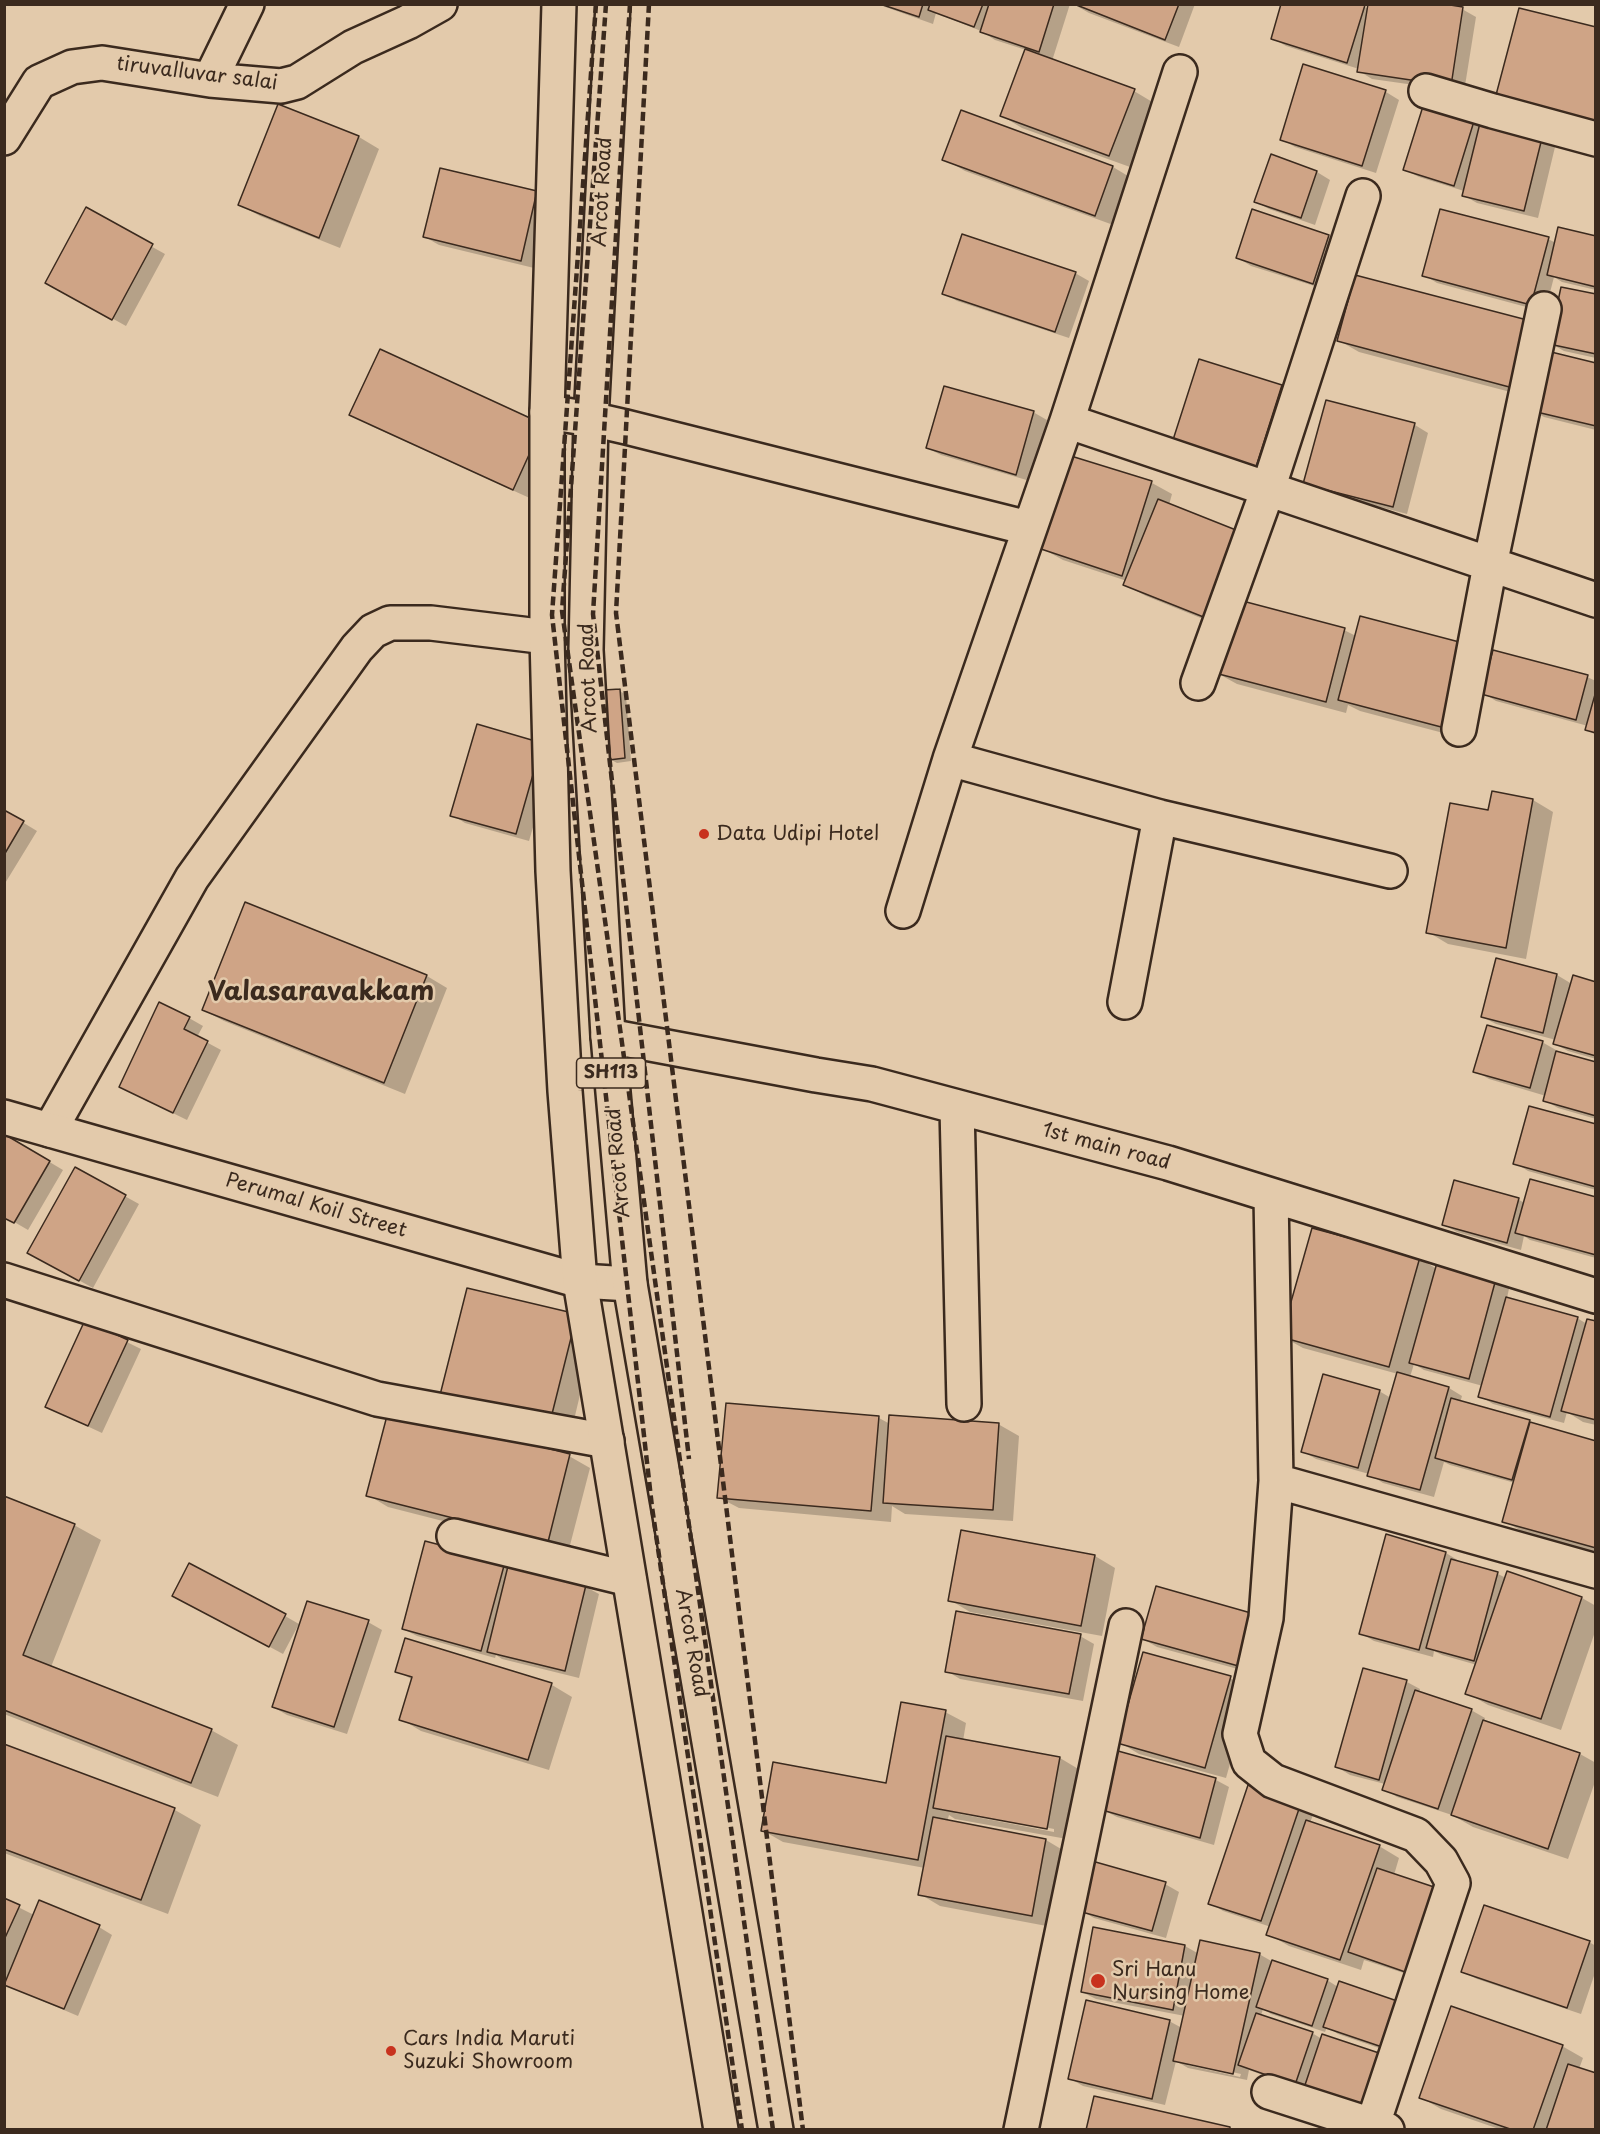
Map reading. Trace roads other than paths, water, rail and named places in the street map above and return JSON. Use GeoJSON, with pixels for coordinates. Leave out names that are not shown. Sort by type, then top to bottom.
{"type":"FeatureCollection","features":[{"type":"Feature","properties":{"kind":"street"},"geometry":{"type":"LineString","coordinates":[[210,80],[247,4]]}},
{"type":"Feature","properties":{"kind":"street","name":"tiruvalluvar salai"},"geometry":{"type":"LineString","coordinates":[[4,138],[39,82],[72,67],[102,63],[210,80],[281,86],[297,82],[353,47],[408,22],[440,4]]}},
{"type":"Feature","properties":{"kind":"street","name":"Arcot Road"},"geometry":{"type":"LineString","coordinates":[[559,4],[547,412],[547,637],[553,871],[561,1044],[580,1281],[721,2130]]}},
{"type":"Feature","properties":{"kind":"street","name":"Arcot Road"},"geometry":{"type":"LineString","coordinates":[[613,4],[591,419],[586,650],[608,1036],[630,1284],[776,2130]]}},
{"type":"Feature","properties":{"kind":"street"},"geometry":{"type":"LineString","coordinates":[[903,911],[950,759],[1028,528],[1067,421],[1180,72]]}},
{"type":"Feature","properties":{"kind":"street"},"geometry":{"type":"LineString","coordinates":[[1426,91],[1596,139]]}},
{"type":"Feature","properties":{"kind":"street"},"geometry":{"type":"LineString","coordinates":[[1198,682],[1268,489],[1363,196]]}},
{"type":"Feature","properties":{"kind":"street"},"geometry":{"type":"LineString","coordinates":[[1459,729],[1490,565],[1544,309]]}},
{"type":"Feature","properties":{"kind":"street"},"geometry":{"type":"LineString","coordinates":[[547,412],[591,419],[1028,528]]}},
{"type":"Feature","properties":{"kind":"street"},"geometry":{"type":"LineString","coordinates":[[1067,421],[1596,600]]}},
{"type":"Feature","properties":{"kind":"street"},"geometry":{"type":"LineString","coordinates":[[50,1130],[192,878],[357,648],[373,631],[390,622],[431,623],[547,637]]}},
{"type":"Feature","properties":{"kind":"street"},"geometry":{"type":"LineString","coordinates":[[950,759],[1160,817],[1390,871]]}},
{"type":"Feature","properties":{"kind":"street"},"geometry":{"type":"LineString","coordinates":[[1125,1002],[1160,817]]}},
{"type":"Feature","properties":{"kind":"street","name":"1st main road"},"geometry":{"type":"LineString","coordinates":[[608,1036],[872,1084],[1168,1163],[1596,1296]]}},
{"type":"Feature","properties":{"kind":"street"},"geometry":{"type":"LineString","coordinates":[[957,1107],[964,1404]]}},
{"type":"Feature","properties":{"kind":"street","name":"Perumal Koil Street"},"geometry":{"type":"LineString","coordinates":[[4,1117],[580,1281],[630,1284]]}},
{"type":"Feature","properties":{"kind":"street"},"geometry":{"type":"LineString","coordinates":[[1269,2092],[1376,2128],[1452,1883],[1441,1861],[1416,1835],[1273,1781],[1249,1762],[1240,1734],[1266,1618],[1276,1481],[1271,1195]]}},
{"type":"Feature","properties":{"kind":"street"},"geometry":{"type":"LineString","coordinates":[[4,1280],[377,1399],[607,1441]]}},
{"type":"Feature","properties":{"kind":"street"},"geometry":{"type":"LineString","coordinates":[[615,1491],[663,1479]]}},
{"type":"Feature","properties":{"kind":"street"},"geometry":{"type":"LineString","coordinates":[[1276,1481],[1596,1571]]}},
{"type":"Feature","properties":{"kind":"street"},"geometry":{"type":"LineString","coordinates":[[454,1536],[629,1579]]}},
{"type":"Feature","properties":{"kind":"street"},"geometry":{"type":"LineString","coordinates":[[1021,2130],[1126,1626]]}},
{"type":"Feature","properties":{"kind":"railway"},"geometry":{"type":"LineString","coordinates":[[596,4],[552,615],[652,1507],[742,2130]]}},
{"type":"Feature","properties":{"kind":"railway"},"geometry":{"type":"LineString","coordinates":[[606,4],[562,611],[773,2130]]}},
{"type":"Feature","properties":{"kind":"railway"},"geometry":{"type":"LineString","coordinates":[[630,4],[593,614],[689,1459]]}},
{"type":"Feature","properties":{"kind":"railway"},"geometry":{"type":"LineString","coordinates":[[649,4],[616,613],[803,2130]]}},
{"type":"Feature","properties":{"kind":"place","name":"Data Udipi Hotel"},"geometry":{"type":"Point","coordinates":[704,834]}},
{"type":"Feature","properties":{"kind":"place","name":"Sri Hanu Nursing Home"},"geometry":{"type":"Point","coordinates":[1098,1981]}},
{"type":"Feature","properties":{"kind":"place","name":"Cars India Maruti Suzuki Showroom"},"geometry":{"type":"Point","coordinates":[391,2051]}},
{"type":"Feature","properties":{"kind":"district","name":"Valasaravakkam"},"geometry":{"type":"Point","coordinates":[321,993]}}]}
